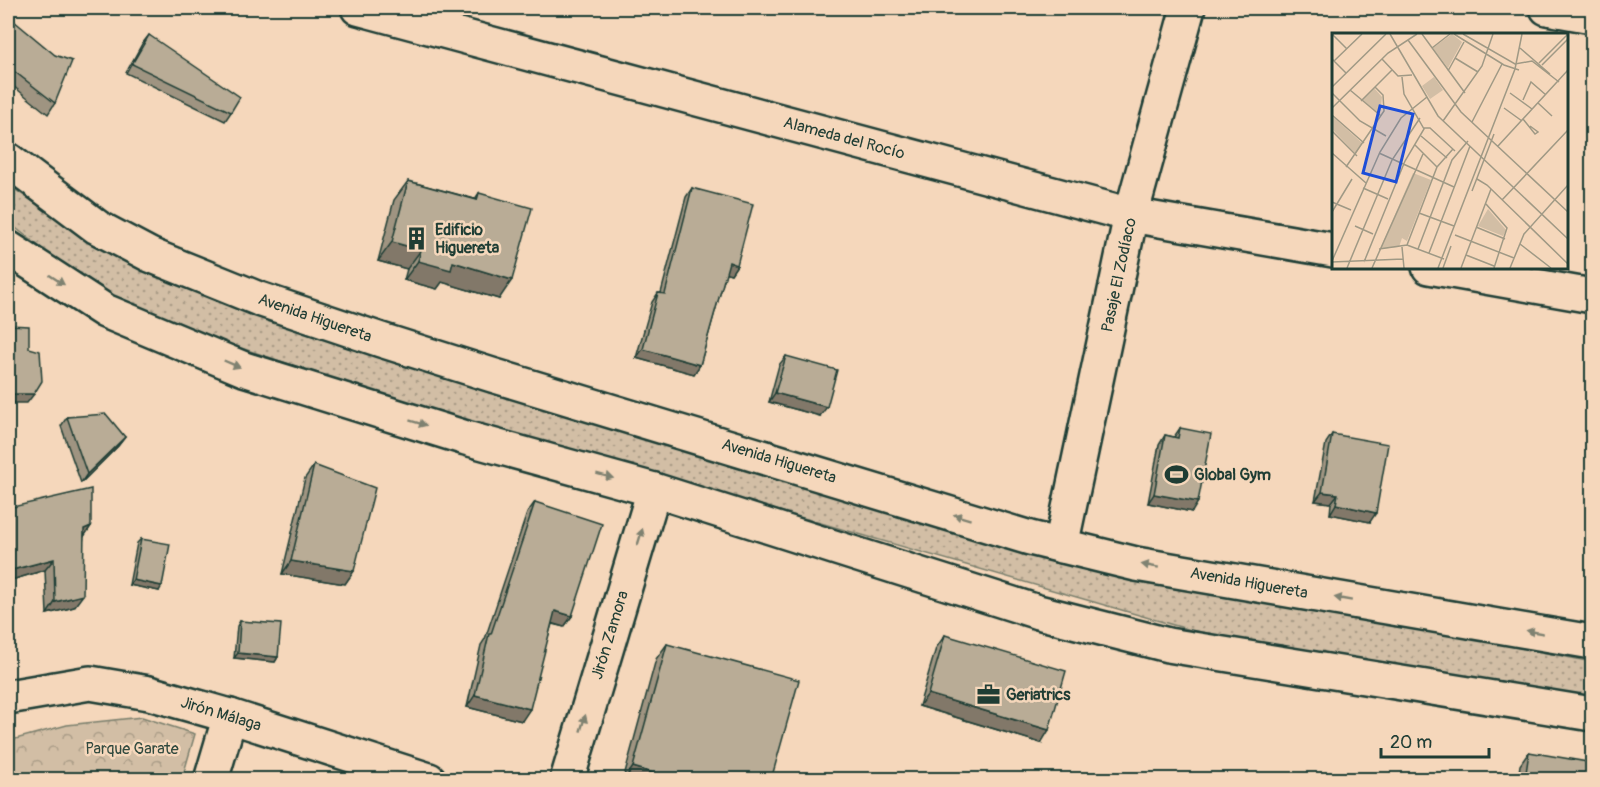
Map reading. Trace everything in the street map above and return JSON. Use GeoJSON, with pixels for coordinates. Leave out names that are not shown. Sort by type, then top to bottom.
{"type":"FeatureCollection","features":[{"type":"Feature","properties":{"kind":"main road","name":"Alameda del Rocío"},"geometry":{"type":"LineString","coordinates":[[358,8],[1131,215],[1332,250]]}},
{"type":"Feature","properties":{"kind":"main road","name":"Pasaje El Zodíaco"},"geometry":{"type":"LineString","coordinates":[[1060,546],[1131,215],[1188,8]]}},
{"type":"Feature","properties":{"kind":"main road"},"geometry":{"type":"LineString","coordinates":[[1547,8],[1593,16]]}},
{"type":"Feature","properties":{"kind":"main road","name":"Avenida Higuereta"},"geometry":{"type":"LineString","coordinates":[[8,160],[98,227],[150,255],[259,298],[381,340],[503,378],[1060,546],[1136,564],[1593,642]]}},
{"type":"Feature","properties":{"kind":"main road"},"geometry":{"type":"LineString","coordinates":[[8,248],[105,311],[244,369],[466,438],[654,490],[1020,607],[1168,645],[1593,714]]}},
{"type":"Feature","properties":{"kind":"main road"},"geometry":{"type":"LineString","coordinates":[[1435,268],[1593,296]]}},
{"type":"Feature","properties":{"kind":"main road","name":"Jirón Zamora"},"geometry":{"type":"LineString","coordinates":[[567,780],[654,490]]}},
{"type":"Feature","properties":{"kind":"main road","name":"Jirón Málaga"},"geometry":{"type":"LineString","coordinates":[[8,697],[90,683],[149,693],[230,716],[429,780]]}},
{"type":"Feature","properties":{"kind":"main road"},"geometry":{"type":"LineString","coordinates":[[211,780],[230,716]]}},
{"type":"Feature","properties":{"kind":"green space"},"geometry":{"type":"Polygon","coordinates":[[[8,185],[87,238],[1039,553],[1592,662],[1592,696],[1215,637],[406,403],[116,306],[8,222],[8,185]]]}},
{"type":"Feature","properties":{"kind":"green space","name":"Parque Garate"},"geometry":{"type":"Polygon","coordinates":[[[142,717],[195,734],[182,779],[8,779],[8,741],[67,725],[142,717]]]}},
{"type":"Feature","properties":{"kind":"building"},"geometry":{"type":"Polygon","coordinates":[[[8,16],[55,55],[72,61],[55,103],[15,72],[12,75],[8,71],[8,16]]]}},
{"type":"Feature","properties":{"kind":"building"},"geometry":{"type":"Polygon","coordinates":[[[149,35],[240,97],[231,112],[132,64],[149,35]]]}},
{"type":"Feature","properties":{"kind":"building"},"geometry":{"type":"Polygon","coordinates":[[[408,181],[477,200],[479,193],[532,208],[512,280],[453,262],[451,270],[418,261],[421,250],[392,242],[408,181]]]}},
{"type":"Feature","properties":{"kind":"building"},"geometry":{"type":"Polygon","coordinates":[[[692,188],[753,204],[737,265],[729,262],[700,365],[643,349],[658,293],[665,294],[692,188]]]}},
{"type":"Feature","properties":{"kind":"building"},"geometry":{"type":"Polygon","coordinates":[[[8,325],[29,326],[29,348],[40,351],[42,381],[34,394],[8,394],[8,325]]]}},
{"type":"Feature","properties":{"kind":"building"},"geometry":{"type":"Polygon","coordinates":[[[786,356],[837,370],[827,407],[775,393],[786,356]]]}},
{"type":"Feature","properties":{"kind":"building"},"geometry":{"type":"Polygon","coordinates":[[[106,414],[125,437],[87,474],[67,417],[106,414]]]}},
{"type":"Feature","properties":{"kind":"building","name":"Global Gym"},"geometry":{"type":"Polygon","coordinates":[[[1180,428],[1211,434],[1198,502],[1154,494],[1165,435],[1178,438],[1180,428]]]}},
{"type":"Feature","properties":{"kind":"building"},"geometry":{"type":"Polygon","coordinates":[[[1332,434],[1388,444],[1376,513],[1336,504],[1338,494],[1322,492],[1332,434]]]}},
{"type":"Feature","properties":{"kind":"building"},"geometry":{"type":"Polygon","coordinates":[[[314,465],[375,488],[354,571],[291,561],[314,465]]]}},
{"type":"Feature","properties":{"kind":"building"},"geometry":{"type":"Polygon","coordinates":[[[91,489],[91,526],[84,529],[83,595],[55,602],[54,559],[8,571],[8,508],[91,489]]]}},
{"type":"Feature","properties":{"kind":"building"},"geometry":{"type":"Polygon","coordinates":[[[535,502],[602,524],[572,616],[555,611],[530,709],[475,695],[489,634],[491,634],[535,502]]]}},
{"type":"Feature","properties":{"kind":"building"},"geometry":{"type":"Polygon","coordinates":[[[141,539],[170,544],[162,586],[133,580],[141,539]]]}},
{"type":"Feature","properties":{"kind":"building"},"geometry":{"type":"Polygon","coordinates":[[[240,621],[281,624],[278,657],[238,653],[240,621]]]}},
{"type":"Feature","properties":{"kind":"building","name":"Geriatrics"},"geometry":{"type":"Polygon","coordinates":[[[945,635],[1066,671],[1049,730],[928,694],[945,635]]]}},
{"type":"Feature","properties":{"kind":"building"},"geometry":{"type":"Polygon","coordinates":[[[667,644],[799,680],[771,780],[676,780],[633,767],[667,644]]]}},
{"type":"Feature","properties":{"kind":"building"},"geometry":{"type":"Polygon","coordinates":[[[1529,752],[1593,763],[1592,780],[1525,780],[1529,752]]]}},
{"type":"Feature","properties":{"kind":"place","name":"Edificio Higuereta"},"geometry":{"type":"Point","coordinates":[417,239]}},
{"type":"Feature","properties":{"kind":"place","name":"Global Gym"},"geometry":{"type":"Point","coordinates":[1176,475]}},
{"type":"Feature","properties":{"kind":"place","name":"Geriatrics"},"geometry":{"type":"Point","coordinates":[988,695]}}]}
